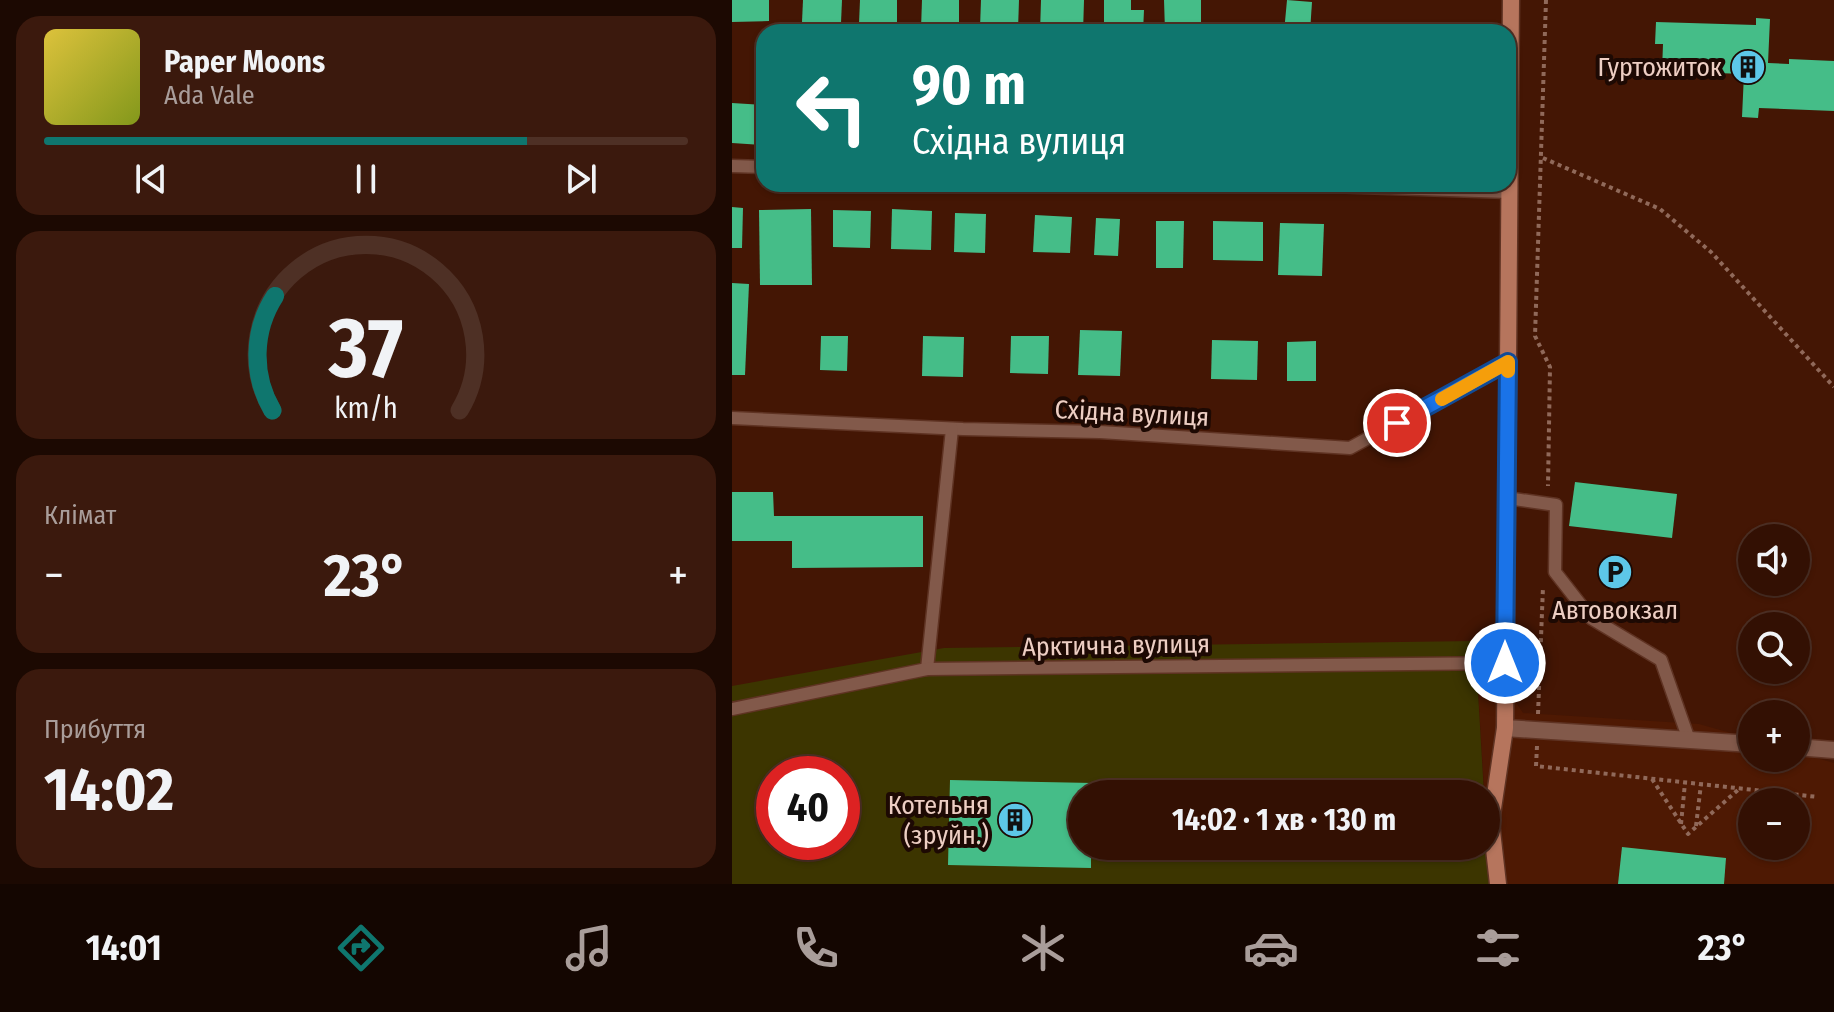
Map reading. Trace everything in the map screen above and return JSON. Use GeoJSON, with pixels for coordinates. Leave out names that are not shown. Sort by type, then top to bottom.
{"type":"FeatureCollection","features":[{"type":"Feature","properties":{"kind":"street"},"geometry":{"type":"LineString","coordinates":[[1511,0],[1511,24]]}},
{"type":"Feature","properties":{"kind":"street"},"geometry":{"type":"LineString","coordinates":[[1498,884],[1491,822],[1505,728],[1509,192]]}},
{"type":"Feature","properties":{"kind":"street"},"geometry":{"type":"LineString","coordinates":[[1505,728],[1738,743]]}},
{"type":"Feature","properties":{"kind":"street"},"geometry":{"type":"LineString","coordinates":[[1810,748],[1834,750]]}},
{"type":"Feature","properties":{"kind":"lane"},"geometry":{"type":"LineString","coordinates":[[732,166],[756,167]]}},
{"type":"Feature","properties":{"kind":"lane","name":"Східна вулиця"},"geometry":{"type":"LineString","coordinates":[[732,418],[952,429],[1100,432],[1350,448],[1508,362]]}},
{"type":"Feature","properties":{"kind":"lane"},"geometry":{"type":"LineString","coordinates":[[927,669],[952,429]]}},
{"type":"Feature","properties":{"kind":"lane"},"geometry":{"type":"LineString","coordinates":[[1507,498],[1556,505],[1555,572],[1591,618],[1661,660],[1689,740]]}},
{"type":"Feature","properties":{"kind":"lane","name":"Арктична вулиця"},"geometry":{"type":"LineString","coordinates":[[732,709],[927,669],[1505,663]]}},
{"type":"Feature","properties":{"kind":"path"},"geometry":{"type":"LineString","coordinates":[[1546,0],[1535,336],[1550,367],[1547,504]]}},
{"type":"Feature","properties":{"kind":"path"},"geometry":{"type":"LineString","coordinates":[[1543,158],[1660,209],[1711,252],[1834,387]]}},
{"type":"Feature","properties":{"kind":"path"},"geometry":{"type":"LineString","coordinates":[[1544,580],[1536,766],[1738,789]]}},
{"type":"Feature","properties":{"kind":"path"},"geometry":{"type":"LineString","coordinates":[[1652,779],[1688,834],[1738,790]]}},
{"type":"Feature","properties":{"kind":"path"},"geometry":{"type":"LineString","coordinates":[[1681,824],[1685,783]]}},
{"type":"Feature","properties":{"kind":"path"},"geometry":{"type":"LineString","coordinates":[[1696,826],[1701,784]]}},
{"type":"Feature","properties":{"kind":"path"},"geometry":{"type":"LineString","coordinates":[[1810,796],[1818,797]]}},
{"type":"Feature","properties":{"kind":"shaded area"},"geometry":{"type":"Polygon","coordinates":[[[1475,641],[1523,713],[1699,724],[1738,735],[1738,772],[1810,772],[1810,756],[1834,763],[1834,884],[1490,884],[1489,860],[1500,860],[1500,780],[1484,780],[1475,641]]]}},
{"type":"Feature","properties":{"kind":"shaded area"},"geometry":{"type":"Polygon","coordinates":[[[1475,641],[1483,780],[1068,780],[1068,860],[1488,860],[1490,884],[732,884],[732,686],[944,648],[1475,641]]]}},
{"type":"Feature","properties":{"kind":"building"},"geometry":{"type":"Polygon","coordinates":[[[732,0],[769,0],[769,21],[732,22],[732,0]]]}},
{"type":"Feature","properties":{"kind":"building"},"geometry":{"type":"Polygon","coordinates":[[[803,0],[842,0],[841,23],[802,22],[803,0]]]}},
{"type":"Feature","properties":{"kind":"building"},"geometry":{"type":"Polygon","coordinates":[[[860,0],[897,0],[897,24],[859,24],[860,0]]]}},
{"type":"Feature","properties":{"kind":"building"},"geometry":{"type":"Polygon","coordinates":[[[922,0],[959,0],[959,24],[921,24],[922,0]]]}},
{"type":"Feature","properties":{"kind":"building"},"geometry":{"type":"Polygon","coordinates":[[[981,0],[1019,0],[1018,24],[980,24],[981,0]]]}},
{"type":"Feature","properties":{"kind":"building"},"geometry":{"type":"Polygon","coordinates":[[[1041,0],[1084,0],[1083,24],[1040,24],[1041,0]]]}},
{"type":"Feature","properties":{"kind":"building"},"geometry":{"type":"Polygon","coordinates":[[[1104,0],[1131,0],[1131,10],[1144,10],[1143,24],[1104,24],[1104,0]]]}},
{"type":"Feature","properties":{"kind":"building"},"geometry":{"type":"Polygon","coordinates":[[[1164,0],[1201,0],[1201,24],[1165,24],[1164,0]]]}},
{"type":"Feature","properties":{"kind":"building"},"geometry":{"type":"Polygon","coordinates":[[[1287,0],[1312,2],[1311,24],[1285,24],[1287,0]]]}},
{"type":"Feature","properties":{"kind":"building","name":"Гуртожиток"},"geometry":{"type":"Polygon","coordinates":[[[1756,18],[1770,19],[1768,63],[1789,64],[1789,59],[1834,61],[1834,111],[1759,108],[1758,118],[1742,117],[1744,74],[1662,71],[1663,44],[1655,44],[1656,22],[1756,25],[1756,18]]]}},
{"type":"Feature","properties":{"kind":"building"},"geometry":{"type":"Polygon","coordinates":[[[732,103],[756,104],[756,145],[732,143],[732,103]]]}},
{"type":"Feature","properties":{"kind":"building"},"geometry":{"type":"Polygon","coordinates":[[[732,207],[743,208],[742,248],[732,248],[732,207]]]}},
{"type":"Feature","properties":{"kind":"building"},"geometry":{"type":"Polygon","coordinates":[[[811,209],[812,285],[760,285],[759,210],[811,209]]]}},
{"type":"Feature","properties":{"kind":"building"},"geometry":{"type":"Polygon","coordinates":[[[892,209],[932,211],[931,250],[891,249],[892,209]]]}},
{"type":"Feature","properties":{"kind":"building"},"geometry":{"type":"Polygon","coordinates":[[[833,210],[871,211],[870,248],[833,247],[833,210]]]}},
{"type":"Feature","properties":{"kind":"building"},"geometry":{"type":"Polygon","coordinates":[[[955,213],[986,214],[985,253],[954,252],[955,213]]]}},
{"type":"Feature","properties":{"kind":"building"},"geometry":{"type":"Polygon","coordinates":[[[1035,215],[1072,217],[1070,253],[1033,252],[1035,215]]]}},
{"type":"Feature","properties":{"kind":"building"},"geometry":{"type":"Polygon","coordinates":[[[1096,218],[1120,219],[1118,256],[1094,255],[1096,218]]]}},
{"type":"Feature","properties":{"kind":"building"},"geometry":{"type":"Polygon","coordinates":[[[1156,221],[1184,221],[1183,268],[1156,268],[1156,221]]]}},
{"type":"Feature","properties":{"kind":"building"},"geometry":{"type":"Polygon","coordinates":[[[1213,221],[1263,222],[1263,261],[1213,260],[1213,221]]]}},
{"type":"Feature","properties":{"kind":"building"},"geometry":{"type":"Polygon","coordinates":[[[1280,223],[1324,224],[1322,276],[1278,275],[1280,223]]]}},
{"type":"Feature","properties":{"kind":"building"},"geometry":{"type":"Polygon","coordinates":[[[732,283],[749,284],[745,375],[732,375],[732,283]]]}},
{"type":"Feature","properties":{"kind":"building"},"geometry":{"type":"Polygon","coordinates":[[[1080,330],[1122,331],[1120,376],[1078,375],[1080,330]]]}},
{"type":"Feature","properties":{"kind":"building"},"geometry":{"type":"Polygon","coordinates":[[[821,336],[848,336],[847,371],[820,370],[821,336]]]}},
{"type":"Feature","properties":{"kind":"building"},"geometry":{"type":"Polygon","coordinates":[[[923,336],[964,337],[963,377],[922,376],[923,336]]]}},
{"type":"Feature","properties":{"kind":"building"},"geometry":{"type":"Polygon","coordinates":[[[1011,336],[1049,336],[1048,374],[1010,373],[1011,336]]]}},
{"type":"Feature","properties":{"kind":"building"},"geometry":{"type":"Polygon","coordinates":[[[1212,340],[1258,341],[1257,380],[1211,379],[1212,340]]]}},
{"type":"Feature","properties":{"kind":"building"},"geometry":{"type":"Polygon","coordinates":[[[1316,341],[1316,381],[1287,381],[1287,342],[1316,341]]]}},
{"type":"Feature","properties":{"kind":"building","name":"Автовокзал"},"geometry":{"type":"Polygon","coordinates":[[[1575,482],[1677,494],[1672,538],[1569,526],[1575,482]]]}},
{"type":"Feature","properties":{"kind":"building"},"geometry":{"type":"Polygon","coordinates":[[[732,492],[773,492],[774,516],[923,516],[923,567],[792,568],[792,541],[732,541],[732,492]]]}},
{"type":"Feature","properties":{"kind":"building","name":"Котельня (зруйн.)"},"geometry":{"type":"Polygon","coordinates":[[[950,780],[1068,782],[1068,860],[1091,860],[1091,868],[948,865],[950,780]]]}},
{"type":"Feature","properties":{"kind":"building"},"geometry":{"type":"Polygon","coordinates":[[[1622,847],[1726,858],[1724,884],[1618,884],[1622,847]]]}},
{"type":"Feature","properties":{"kind":"slow traffic"},"geometry":{"type":"LineString","coordinates":[[1442,399],[1508,362],[1508,371]]}},
{"type":"Feature","properties":{"kind":"place","name":"Гуртожиток"},"geometry":{"type":"Point","coordinates":[1748,67]}},
{"type":"Feature","properties":{"kind":"place","name":"Автовокзал"},"geometry":{"type":"Point","coordinates":[1615,572]}},
{"type":"Feature","properties":{"kind":"place","name":"Котельня (зруйн.)"},"geometry":{"type":"Point","coordinates":[1015,820]}},
{"type":"Feature","properties":{"kind":"route"},"geometry":{"type":"LineString","coordinates":[[1397,423],[1508,362],[1505,663]]}}]}
